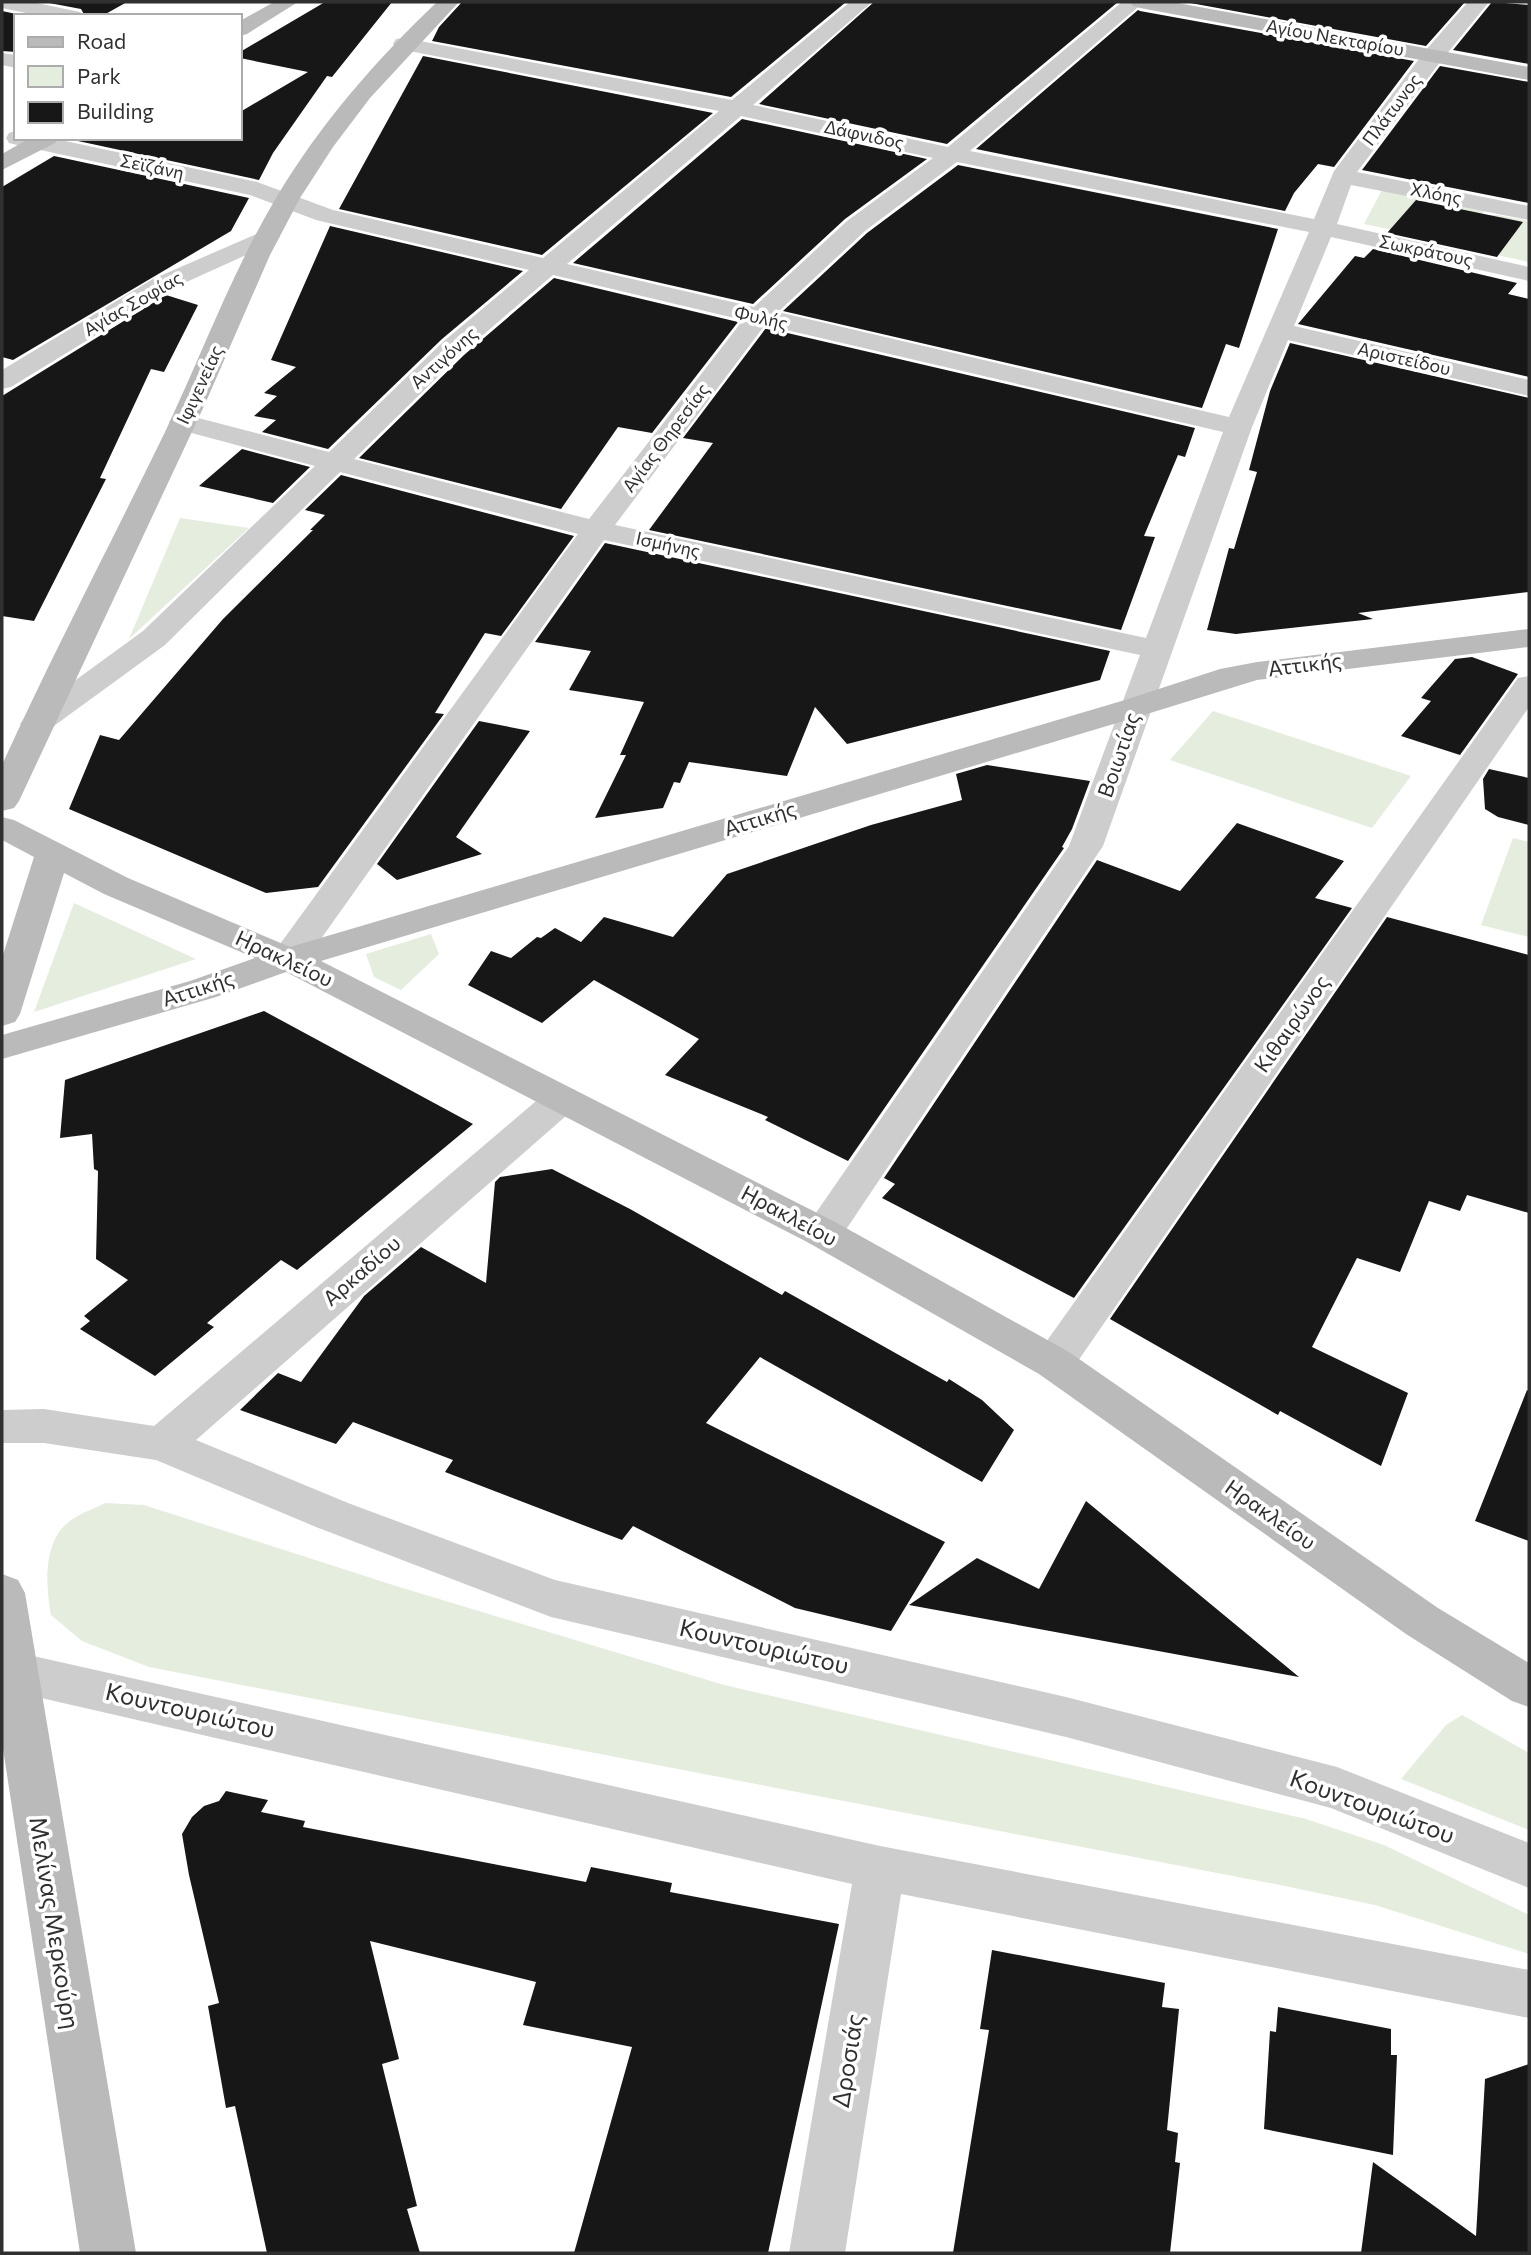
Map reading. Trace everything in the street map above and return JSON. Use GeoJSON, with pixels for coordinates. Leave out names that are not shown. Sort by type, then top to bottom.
{"type":"FeatureCollection","features":[{"type":"Feature","properties":{"kind":"street"},"geometry":{"type":"LineString","coordinates":[[2,2],[63,14]]}},
{"type":"Feature","properties":{"kind":"street"},"geometry":{"type":"LineString","coordinates":[[242,29],[288,2]]}},
{"type":"Feature","properties":{"kind":"street","name":"Ιφιγενείας"},"geometry":{"type":"LineString","coordinates":[[2,801],[36,724],[183,422],[287,200],[312,159],[367,84],[404,44],[449,2]]}},
{"type":"Feature","properties":{"kind":"street","name":"Αντιγόνης"},"geometry":{"type":"LineString","coordinates":[[36,724],[154,638],[453,347],[862,2]]}},
{"type":"Feature","properties":{"kind":"street","name":"Αγίας Θηρεσίας"},"geometry":{"type":"LineString","coordinates":[[288,959],[596,530],[758,317],[856,226],[953,154],[1134,2]]}},
{"type":"Feature","properties":{"kind":"street","name":"Αγίου Νεκταρίου"},"geometry":{"type":"LineString","coordinates":[[1140,2],[1529,74]]}},
{"type":"Feature","properties":{"kind":"street","name":"Πλάτωνος"},"geometry":{"type":"LineString","coordinates":[[1323,228],[1342,176],[1433,56],[1479,2]]}},
{"type":"Feature","properties":{"kind":"street","name":"Δάφνιδος"},"geometry":{"type":"LineString","coordinates":[[404,44],[738,108],[1323,228]]}},
{"type":"Feature","properties":{"kind":"street"},"geometry":{"type":"LineString","coordinates":[[2,163],[28,140]]}},
{"type":"Feature","properties":{"kind":"street","name":"Σεϊζάνη"},"geometry":{"type":"LineString","coordinates":[[33,140],[257,190],[287,200]]}},
{"type":"Feature","properties":{"kind":"street","name":"Χλόης"},"geometry":{"type":"LineString","coordinates":[[1342,176],[1529,213]]}},
{"type":"Feature","properties":{"kind":"street","name":"Φυλής"},"geometry":{"type":"LineString","coordinates":[[287,200],[325,215],[1238,427]]}},
{"type":"Feature","properties":{"kind":"street","name":"Σωκράτους"},"geometry":{"type":"LineString","coordinates":[[1323,228],[1529,274]]}},
{"type":"Feature","properties":{"kind":"street","name":"Βοιωτίας"},"geometry":{"type":"LineString","coordinates":[[822,1233],[1086,846],[1238,427],[1323,228]]}},
{"type":"Feature","properties":{"kind":"street","name":"Αγίας Σοφίας"},"geometry":{"type":"LineString","coordinates":[[2,381],[162,285],[268,236]]}},
{"type":"Feature","properties":{"kind":"street","name":"Αριστείδου"},"geometry":{"type":"LineString","coordinates":[[1280,330],[1529,388]]}},
{"type":"Feature","properties":{"kind":"street","name":"Ισμήνης"},"geometry":{"type":"LineString","coordinates":[[183,422],[596,530],[1156,649]]}},
{"type":"Feature","properties":{"kind":"street","name":"Αττικής"},"geometry":{"type":"LineString","coordinates":[[2,1047],[203,989],[288,959],[1136,707],[1231,676],[1529,638]]}},
{"type":"Feature","properties":{"kind":"street","name":"Κιθαιρώνος"},"geometry":{"type":"LineString","coordinates":[[1054,1363],[1529,685]]}},
{"type":"Feature","properties":{"kind":"street","name":"Ηρακλείου"},"geometry":{"type":"LineString","coordinates":[[2,827],[116,886],[288,959],[562,1098],[822,1233],[1054,1363],[1422,1621],[1529,1687]]}},
{"type":"Feature","properties":{"kind":"street"},"geometry":{"type":"LineString","coordinates":[[2,1014],[52,855]]}},
{"type":"Feature","properties":{"kind":"street","name":"Αρκαδίου"},"geometry":{"type":"LineString","coordinates":[[162,1444],[562,1098]]}},
{"type":"Feature","properties":{"kind":"street","name":"Κουντουριώτου"},"geometry":{"type":"LineString","coordinates":[[2,1427],[44,1426],[162,1444],[332,1515],[551,1598],[1066,1717],[1337,1788],[1529,1866]]}},
{"type":"Feature","properties":{"kind":"street","name":"Μελίνας Μερκούρη"},"geometry":{"type":"LineString","coordinates":[[2,1593],[7,1670],[108,2253]]}},
{"type":"Feature","properties":{"kind":"street","name":"Κουντουριώτου"},"geometry":{"type":"LineString","coordinates":[[7,1670],[880,1868],[1529,1994]]}},
{"type":"Feature","properties":{"kind":"street","name":"Δροσιάς"},"geometry":{"type":"LineString","coordinates":[[817,2253],[880,1868]]}},
{"type":"Feature","properties":{"kind":"green space"},"geometry":{"type":"Polygon","coordinates":[[[1382,190],[1484,211],[1482,215],[1529,221],[1529,262],[1364,224],[1382,190]]]}},
{"type":"Feature","properties":{"kind":"green space"},"geometry":{"type":"Polygon","coordinates":[[[180,518],[249,528],[129,639],[180,518]]]}},
{"type":"Feature","properties":{"kind":"green space"},"geometry":{"type":"Polygon","coordinates":[[[1213,711],[1411,776],[1372,828],[1170,760],[1213,711]]]}},
{"type":"Feature","properties":{"kind":"green space"},"geometry":{"type":"Polygon","coordinates":[[[1513,838],[1529,842],[1529,937],[1481,925],[1513,838]]]}},
{"type":"Feature","properties":{"kind":"green space"},"geometry":{"type":"Polygon","coordinates":[[[74,903],[196,959],[34,1012],[74,903]]]}},
{"type":"Feature","properties":{"kind":"green space"},"geometry":{"type":"Polygon","coordinates":[[[431,934],[439,954],[401,990],[374,977],[366,954],[431,934]]]}},
{"type":"Feature","properties":{"kind":"green space"},"geometry":{"type":"Polygon","coordinates":[[[105,1503],[144,1505],[396,1586],[724,1685],[1306,1819],[1384,1845],[1529,1915],[1529,1954],[1375,1905],[1285,1886],[149,1667],[82,1641],[51,1615],[47,1578],[50,1552],[55,1540],[70,1521],[105,1503]]]}},
{"type":"Feature","properties":{"kind":"green space"},"geometry":{"type":"Polygon","coordinates":[[[1462,1715],[1529,1753],[1529,1830],[1401,1779],[1446,1725],[1462,1715]]]}},
{"type":"Feature","properties":{"kind":"building"},"geometry":{"type":"Polygon","coordinates":[[[44,2],[127,2],[106,14],[84,14],[81,9],[44,2]]]}},
{"type":"Feature","properties":{"kind":"building"},"geometry":{"type":"Polygon","coordinates":[[[325,2],[392,2],[332,77],[327,76],[273,153],[259,180],[78,141],[242,140],[242,111],[308,72],[242,58],[242,51],[325,2]]]}},
{"type":"Feature","properties":{"kind":"building"},"geometry":{"type":"Polygon","coordinates":[[[462,2],[846,2],[731,97],[432,41],[439,27],[462,2]]]}},
{"type":"Feature","properties":{"kind":"building"},"geometry":{"type":"Polygon","coordinates":[[[874,2],[1118,2],[947,144],[759,104],[874,2]]]}},
{"type":"Feature","properties":{"kind":"building"},"geometry":{"type":"Polygon","coordinates":[[[1185,2],[1465,2],[1426,46],[1185,2]]]}},
{"type":"Feature","properties":{"kind":"building"},"geometry":{"type":"Polygon","coordinates":[[[1492,2],[1529,5],[1529,64],[1453,50],[1492,2]]]}},
{"type":"Feature","properties":{"kind":"building"},"geometry":{"type":"Polygon","coordinates":[[[1138,10],[1414,61],[1334,167],[1318,164],[1294,193],[1285,211],[976,149],[1138,10]]]}},
{"type":"Feature","properties":{"kind":"building"},"geometry":{"type":"Polygon","coordinates":[[[2,11],[16,14],[14,14],[14,52],[2,51],[2,11]]]}},
{"type":"Feature","properties":{"kind":"building"},"geometry":{"type":"Polygon","coordinates":[[[423,56],[713,113],[542,255],[339,209],[423,56]]]}},
{"type":"Feature","properties":{"kind":"building"},"geometry":{"type":"Polygon","coordinates":[[[1440,66],[1529,82],[1529,203],[1362,170],[1440,66]]]}},
{"type":"Feature","properties":{"kind":"building"},"geometry":{"type":"Polygon","coordinates":[[[742,119],[927,159],[845,219],[753,304],[573,263],[742,119]]]}},
{"type":"Feature","properties":{"kind":"building"},"geometry":{"type":"Polygon","coordinates":[[[54,156],[249,198],[231,231],[13,360],[2,357],[2,187],[54,156]]]}},
{"type":"Feature","properties":{"kind":"building"},"geometry":{"type":"Polygon","coordinates":[[[958,165],[1278,229],[1239,348],[1226,344],[1202,408],[783,311],[867,233],[958,165]]]}},
{"type":"Feature","properties":{"kind":"building"},"geometry":{"type":"Polygon","coordinates":[[[1416,200],[1523,222],[1497,257],[1387,233],[1416,200]]]}},
{"type":"Feature","properties":{"kind":"building"},"geometry":{"type":"Polygon","coordinates":[[[330,226],[523,271],[442,339],[328,449],[262,432],[276,420],[254,416],[277,396],[264,393],[296,367],[271,360],[330,226]]]}},
{"type":"Feature","properties":{"kind":"building"},"geometry":{"type":"Polygon","coordinates":[[[1373,249],[1517,283],[1508,294],[1529,299],[1529,377],[1298,324],[1355,256],[1364,258],[1373,249]]]}},
{"type":"Feature","properties":{"kind":"building"},"geometry":{"type":"Polygon","coordinates":[[[554,278],[738,322],[652,433],[618,427],[561,509],[359,458],[464,355],[554,278]]]}},
{"type":"Feature","properties":{"kind":"building"},"geometry":{"type":"Polygon","coordinates":[[[166,295],[198,305],[164,372],[151,369],[100,478],[106,479],[34,621],[2,616],[2,396],[166,295]]]}},
{"type":"Feature","properties":{"kind":"building"},"geometry":{"type":"Polygon","coordinates":[[[766,328],[1195,428],[1185,457],[1178,455],[1144,536],[1155,537],[1121,630],[649,530],[713,443],[683,438],[766,328]]]}},
{"type":"Feature","properties":{"kind":"building"},"geometry":{"type":"Polygon","coordinates":[[[1290,343],[1529,398],[1529,592],[1358,613],[1373,619],[1236,634],[1207,630],[1229,548],[1234,549],[1257,472],[1249,470],[1270,391],[1290,343]]]}},
{"type":"Feature","properties":{"kind":"building"},"geometry":{"type":"Polygon","coordinates":[[[242,449],[310,467],[273,503],[199,486],[242,449]]]}},
{"type":"Feature","properties":{"kind":"building"},"geometry":{"type":"Polygon","coordinates":[[[341,475],[574,536],[501,636],[485,633],[435,713],[444,714],[318,887],[266,893],[69,809],[100,735],[119,740],[223,619],[313,530],[310,530],[325,515],[305,510],[341,475]]]}},
{"type":"Feature","properties":{"kind":"building"},"geometry":{"type":"Polygon","coordinates":[[[605,543],[1110,651],[1100,680],[847,744],[815,707],[787,776],[689,762],[680,783],[674,782],[663,808],[595,818],[626,755],[620,755],[644,702],[569,690],[591,651],[535,642],[605,543]]]}},
{"type":"Feature","properties":{"kind":"building"},"geometry":{"type":"Polygon","coordinates":[[[1472,657],[1518,674],[1460,755],[1401,736],[1431,701],[1421,698],[1455,659],[1472,657]]]}},
{"type":"Feature","properties":{"kind":"building"},"geometry":{"type":"Polygon","coordinates":[[[479,721],[530,731],[456,837],[482,854],[397,880],[377,864],[479,721]]]}},
{"type":"Feature","properties":{"kind":"building"},"geometry":{"type":"Polygon","coordinates":[[[987,765],[1090,781],[1072,829],[1062,847],[1064,848],[848,1161],[765,1120],[768,1117],[665,1075],[699,1039],[594,980],[542,1023],[468,985],[491,951],[511,958],[537,937],[541,938],[555,928],[581,942],[604,917],[673,937],[727,874],[871,825],[962,800],[956,774],[987,765]]]}},
{"type":"Feature","properties":{"kind":"building"},"geometry":{"type":"Polygon","coordinates":[[[1489,769],[1529,778],[1529,825],[1498,817],[1485,809],[1483,779],[1489,769]]]}},
{"type":"Feature","properties":{"kind":"building"},"geometry":{"type":"Polygon","coordinates":[[[1237,823],[1344,861],[1315,898],[1352,908],[1074,1298],[882,1198],[895,1184],[884,1178],[1097,860],[1180,891],[1237,823]]]}},
{"type":"Feature","properties":{"kind":"building"},"geometry":{"type":"Polygon","coordinates":[[[1387,917],[1529,955],[1529,1213],[1467,1195],[1460,1211],[1429,1201],[1400,1272],[1357,1258],[1312,1347],[1408,1393],[1381,1466],[1280,1411],[1278,1415],[1110,1319],[1387,917]]]}},
{"type":"Feature","properties":{"kind":"building"},"geometry":{"type":"Polygon","coordinates":[[[264,1011],[473,1124],[297,1270],[281,1260],[207,1323],[214,1327],[155,1376],[80,1329],[90,1321],[84,1316],[128,1280],[96,1259],[98,1171],[94,1169],[92,1134],[60,1138],[65,1080],[264,1011]]]}},
{"type":"Feature","properties":{"kind":"building"},"geometry":{"type":"Polygon","coordinates":[[[552,1169],[630,1209],[782,1295],[785,1291],[947,1382],[949,1379],[982,1400],[1014,1430],[982,1482],[760,1357],[706,1423],[945,1542],[891,1631],[795,1608],[633,1526],[622,1540],[445,1472],[453,1460],[353,1422],[336,1444],[240,1410],[278,1373],[301,1382],[364,1296],[421,1247],[486,1283],[495,1182],[500,1177],[552,1169]]]}},
{"type":"Feature","properties":{"kind":"building"},"geometry":{"type":"Polygon","coordinates":[[[1527,1390],[1529,1391],[1529,1541],[1475,1521],[1527,1390]]]}},
{"type":"Feature","properties":{"kind":"building"},"geometry":{"type":"Polygon","coordinates":[[[1086,1501],[1299,1677],[909,1605],[977,1558],[1039,1589],[1086,1501]]]}},
{"type":"Feature","properties":{"kind":"building"},"geometry":{"type":"Polygon","coordinates":[[[226,1791],[268,1800],[261,1812],[305,1821],[303,1827],[586,1882],[591,1867],[672,1883],[670,1892],[839,1924],[768,2253],[574,2253],[632,2047],[523,2025],[536,1982],[370,1941],[399,2059],[382,2064],[417,2206],[407,2209],[420,2253],[267,2253],[235,2106],[226,2108],[208,2006],[219,2003],[182,1834],[192,1817],[204,1806],[219,1801],[226,1791]]]}},
{"type":"Feature","properties":{"kind":"building"},"geometry":{"type":"Polygon","coordinates":[[[992,1950],[1165,1983],[1162,2007],[1179,2009],[1167,2130],[1178,2133],[1175,2162],[1180,2163],[1170,2253],[953,2253],[989,2030],[980,2029],[992,1950]]]}},
{"type":"Feature","properties":{"kind":"building"},"geometry":{"type":"Polygon","coordinates":[[[1278,2007],[1391,2029],[1391,2055],[1397,2055],[1393,2155],[1264,2129],[1270,2031],[1276,2032],[1278,2007]]]}},
{"type":"Feature","properties":{"kind":"building"},"geometry":{"type":"Polygon","coordinates":[[[1529,2064],[1529,2253],[1361,2253],[1373,2162],[1476,2236],[1485,2079],[1529,2064]]]}}]}
